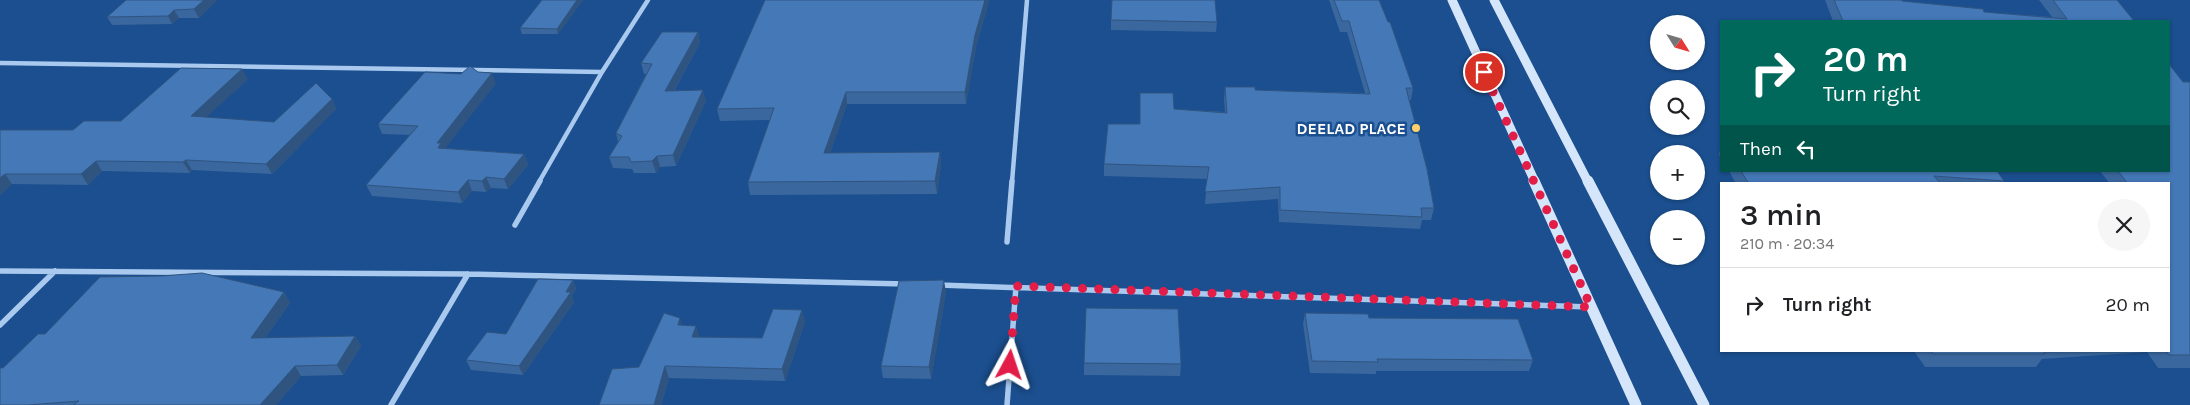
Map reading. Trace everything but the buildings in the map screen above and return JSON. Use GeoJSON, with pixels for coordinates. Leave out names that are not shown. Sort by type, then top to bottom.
{"type":"FeatureCollection","features":[{"type":"Feature","properties":{"kind":"main road"},"geometry":{"type":"LineString","coordinates":[[1452,0],[1636,405]]}},
{"type":"Feature","properties":{"kind":"main road"},"geometry":{"type":"LineString","coordinates":[[1494,0],[1704,405]]}},
{"type":"Feature","properties":{"kind":"street"},"geometry":{"type":"LineString","coordinates":[[515,225],[602,72],[648,0]]}},
{"type":"Feature","properties":{"kind":"street"},"geometry":{"type":"LineString","coordinates":[[1007,242],[1027,0]]}},
{"type":"Feature","properties":{"kind":"street"},"geometry":{"type":"LineString","coordinates":[[0,63],[602,72]]}},
{"type":"Feature","properties":{"kind":"street"},"geometry":{"type":"LineString","coordinates":[[0,271],[468,274],[917,284]]}},
{"type":"Feature","properties":{"kind":"street"},"geometry":{"type":"LineString","coordinates":[[0,325],[55,271]]}},
{"type":"Feature","properties":{"kind":"street"},"geometry":{"type":"LineString","coordinates":[[391,405],[468,274]]}},
{"type":"Feature","properties":{"kind":"street"},"geometry":{"type":"LineString","coordinates":[[937,284],[1591,307]]}},
{"type":"Feature","properties":{"kind":"street"},"geometry":{"type":"LineString","coordinates":[[1007,405],[1016,286]]}},
{"type":"Feature","properties":{"kind":"place","name":"DEELAD PLACE"},"geometry":{"type":"Point","coordinates":[1416,128]}},
{"type":"Feature","properties":{"kind":"route"},"geometry":{"type":"LineString","coordinates":[[1010,365],[1016,286],[1591,307],[1484,72]]}}]}
